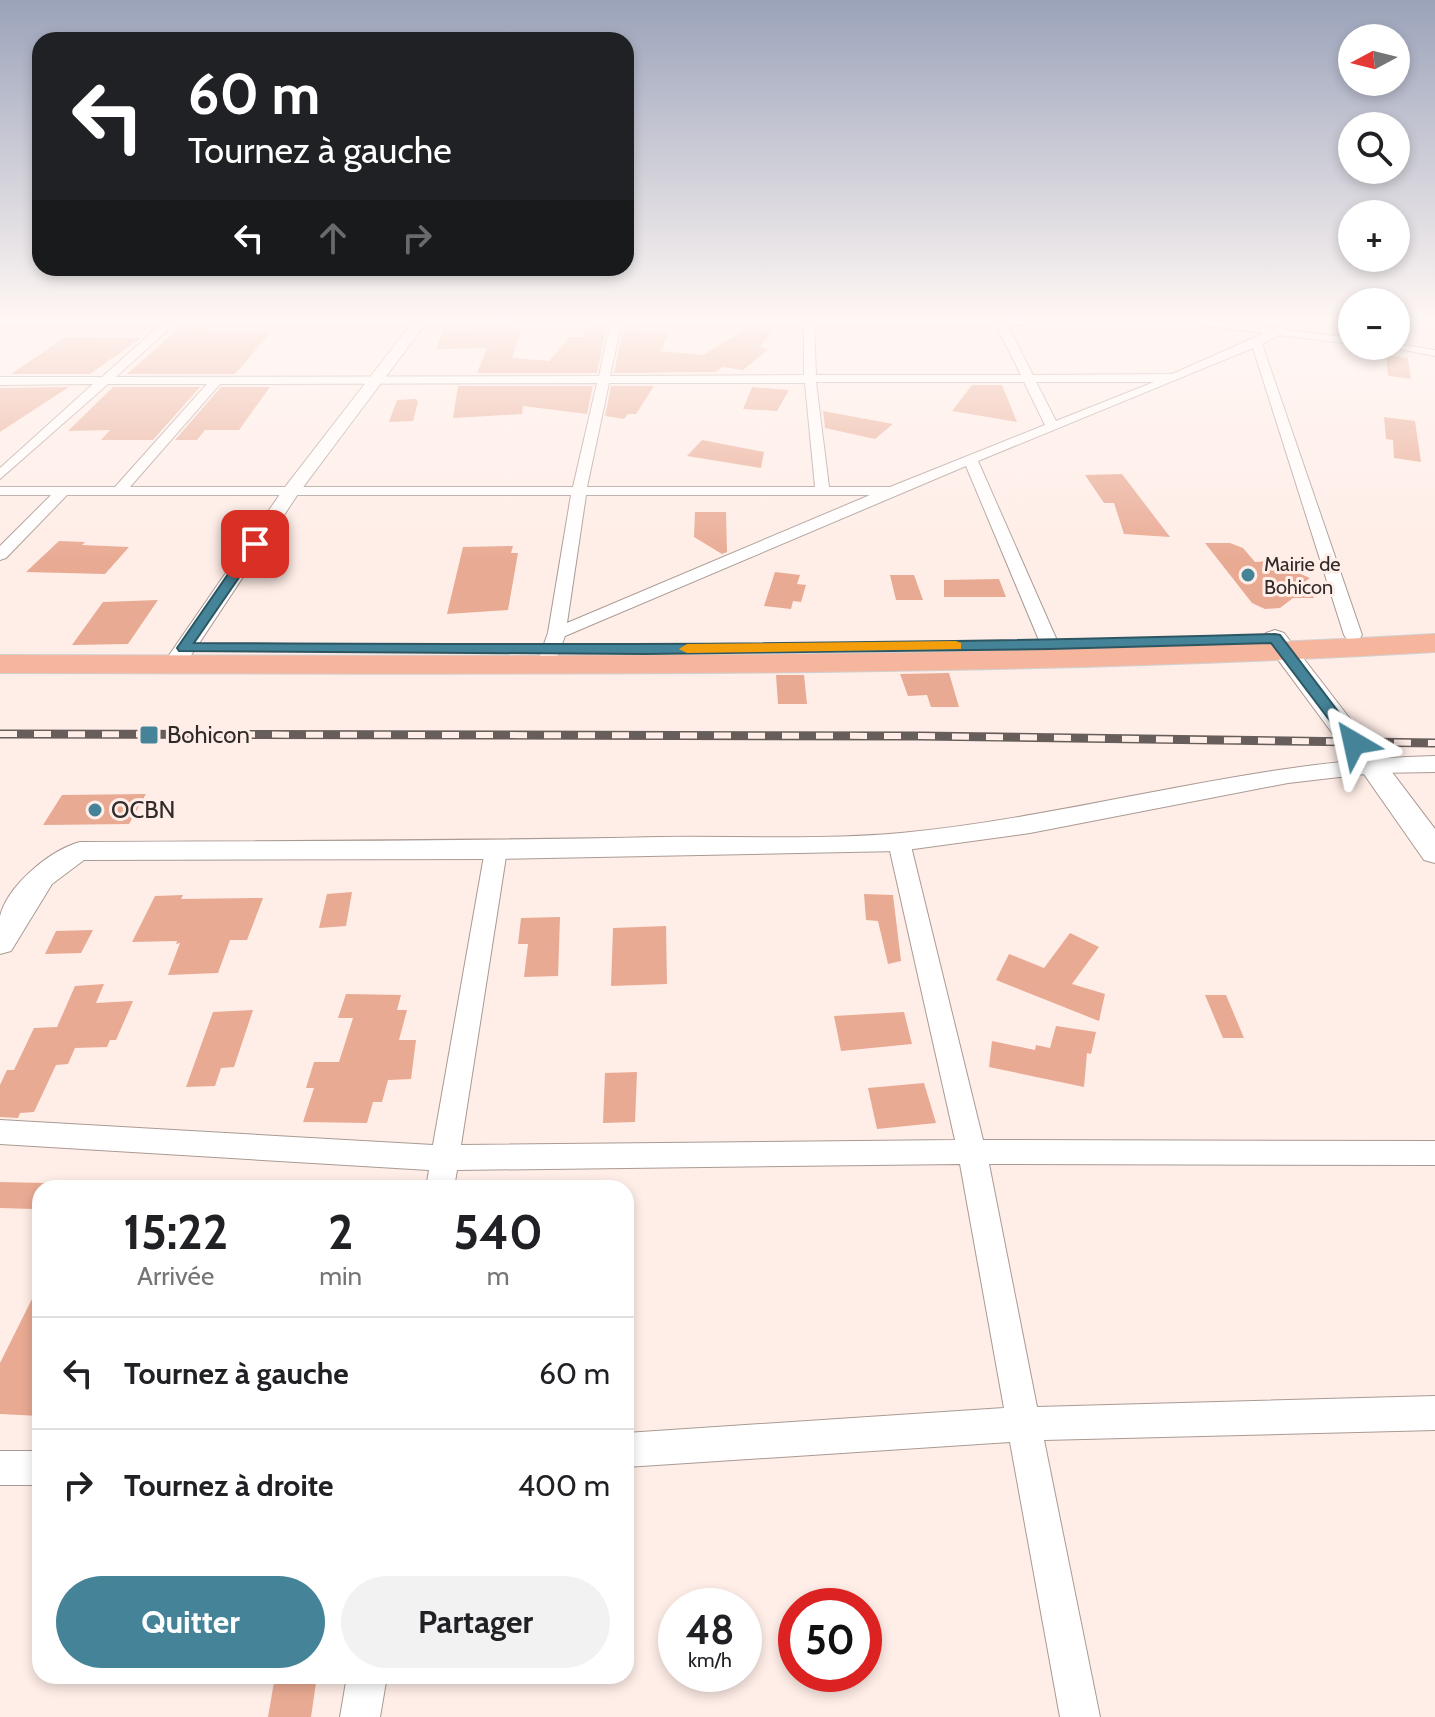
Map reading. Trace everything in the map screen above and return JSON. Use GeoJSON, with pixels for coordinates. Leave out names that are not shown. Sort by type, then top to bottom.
{"type":"FeatureCollection","features":[{"type":"Feature","properties":{"kind":"highway"},"geometry":{"type":"LineString","coordinates":[[1281,646],[1353,635],[1435,629]]}},
{"type":"Feature","properties":{"kind":"highway"},"geometry":{"type":"LineString","coordinates":[[0,664],[179,656],[552,648],[835,655],[1435,643]]}},
{"type":"Feature","properties":{"kind":"highway"},"geometry":{"type":"LineString","coordinates":[[835,655],[1050,645],[1125,650]]}},
{"type":"Feature","properties":{"kind":"highway"},"geometry":{"type":"LineString","coordinates":[[0,647],[179,656]]}},
{"type":"Feature","properties":{"kind":"main road"},"geometry":{"type":"LineString","coordinates":[[1281,646],[1435,852]]}},
{"type":"Feature","properties":{"kind":"street"},"geometry":{"type":"LineString","coordinates":[[0,475],[84,399]]}},
{"type":"Feature","properties":{"kind":"street"},"geometry":{"type":"LineString","coordinates":[[119,491],[200,399]]}},
{"type":"Feature","properties":{"kind":"street"},"geometry":{"type":"LineString","coordinates":[[179,656],[291,491],[363,399]]}},
{"type":"Feature","properties":{"kind":"street"},"geometry":{"type":"LineString","coordinates":[[552,648],[598,399]]}},
{"type":"Feature","properties":{"kind":"street"},"geometry":{"type":"LineString","coordinates":[[812,399],[823,492]]}},
{"type":"Feature","properties":{"kind":"street"},"geometry":{"type":"LineString","coordinates":[[1039,399],[1053,428]]}},
{"type":"Feature","properties":{"kind":"street"},"geometry":{"type":"LineString","coordinates":[[552,648],[892,491],[1122,399]]}},
{"type":"Feature","properties":{"kind":"street"},"geometry":{"type":"LineString","coordinates":[[1275,399],[1353,635]]}},
{"type":"Feature","properties":{"kind":"street"},"geometry":{"type":"LineString","coordinates":[[971,461],[1050,645]]}},
{"type":"Feature","properties":{"kind":"street"},"geometry":{"type":"LineString","coordinates":[[0,491],[892,491]]}},
{"type":"Feature","properties":{"kind":"street"},"geometry":{"type":"LineString","coordinates":[[0,555],[63,491]]}},
{"type":"Feature","properties":{"kind":"street"},"geometry":{"type":"LineString","coordinates":[[0,943],[27,895],[57,859],[80,851],[496,850],[899,842],[1030,824],[1288,775],[1365,755],[1435,764]]}},
{"type":"Feature","properties":{"kind":"street"},"geometry":{"type":"LineString","coordinates":[[899,842],[972,1152],[1080,1717]]}},
{"type":"Feature","properties":{"kind":"street"},"geometry":{"type":"LineString","coordinates":[[441,1180],[496,850]]}},
{"type":"Feature","properties":{"kind":"street"},"geometry":{"type":"LineString","coordinates":[[0,1132],[444,1158],[972,1152],[1435,1153]]}},
{"type":"Feature","properties":{"kind":"street"},"geometry":{"type":"LineString","coordinates":[[634,1449],[1023,1424],[1435,1413]]}},
{"type":"Feature","properties":{"kind":"street"},"geometry":{"type":"LineString","coordinates":[[0,1468],[32,1468]]}},
{"type":"Feature","properties":{"kind":"street"},"geometry":{"type":"LineString","coordinates":[[360,1717],[366,1684]]}},
{"type":"Feature","properties":{"kind":"building"},"geometry":{"type":"Polygon","coordinates":[[[0,399],[50,399],[0,432],[0,399]]]}},
{"type":"Feature","properties":{"kind":"building"},"geometry":{"type":"Polygon","coordinates":[[[101,399],[189,399],[153,440],[101,440],[110,430],[68,431],[101,399]]]}},
{"type":"Feature","properties":{"kind":"building"},"geometry":{"type":"Polygon","coordinates":[[[210,399],[261,399],[239,430],[205,430],[197,440],[175,440],[210,399]]]}},
{"type":"Feature","properties":{"kind":"building"},"geometry":{"type":"Polygon","coordinates":[[[416,399],[413,421],[389,422],[397,400],[416,399]]]}},
{"type":"Feature","properties":{"kind":"building"},"geometry":{"type":"Polygon","coordinates":[[[456,399],[590,399],[587,414],[523,406],[522,414],[453,418],[456,399]]]}},
{"type":"Feature","properties":{"kind":"building"},"geometry":{"type":"Polygon","coordinates":[[[608,399],[646,399],[636,414],[628,414],[624,419],[605,416],[608,399]]]}},
{"type":"Feature","properties":{"kind":"building"},"geometry":{"type":"Polygon","coordinates":[[[747,399],[784,399],[777,411],[743,409],[747,399]]]}},
{"type":"Feature","properties":{"kind":"building"},"geometry":{"type":"Polygon","coordinates":[[[961,399],[1008,399],[1017,422],[952,411],[961,399]]]}},
{"type":"Feature","properties":{"kind":"building"},"geometry":{"type":"Polygon","coordinates":[[[823,411],[893,424],[875,439],[825,428],[823,411]]]}},
{"type":"Feature","properties":{"kind":"building"},"geometry":{"type":"Polygon","coordinates":[[[1384,417],[1415,421],[1421,462],[1394,458],[1393,440],[1386,439],[1384,417]]]}},
{"type":"Feature","properties":{"kind":"building"},"geometry":{"type":"Polygon","coordinates":[[[702,440],[764,452],[761,468],[687,456],[702,440]]]}},
{"type":"Feature","properties":{"kind":"building"},"geometry":{"type":"Polygon","coordinates":[[[1122,474],[1170,537],[1124,534],[1114,503],[1104,503],[1085,475],[1122,474]]]}},
{"type":"Feature","properties":{"kind":"building"},"geometry":{"type":"Polygon","coordinates":[[[695,512],[726,512],[727,552],[722,554],[694,537],[695,512]]]}},
{"type":"Feature","properties":{"kind":"building"},"geometry":{"type":"Polygon","coordinates":[[[59,541],[129,547],[105,574],[26,572],[59,541]]]}},
{"type":"Feature","properties":{"kind":"building","name":"Mairie de Bohicon"},"geometry":{"type":"Polygon","coordinates":[[[1205,543],[1230,543],[1243,548],[1255,562],[1283,560],[1291,570],[1310,578],[1303,583],[1314,598],[1293,598],[1280,608],[1265,609],[1252,603],[1205,543]]]}},
{"type":"Feature","properties":{"kind":"building"},"geometry":{"type":"Polygon","coordinates":[[[513,546],[511,553],[518,553],[508,610],[447,614],[463,547],[513,546]]]}},
{"type":"Feature","properties":{"kind":"building"},"geometry":{"type":"Polygon","coordinates":[[[775,572],[800,575],[797,584],[806,585],[801,602],[793,601],[791,609],[764,606],[775,572]]]}},
{"type":"Feature","properties":{"kind":"building"},"geometry":{"type":"Polygon","coordinates":[[[890,575],[914,575],[923,600],[896,600],[890,575]]]}},
{"type":"Feature","properties":{"kind":"building"},"geometry":{"type":"Polygon","coordinates":[[[999,579],[1006,597],[944,597],[944,580],[999,579]]]}},
{"type":"Feature","properties":{"kind":"building"},"geometry":{"type":"Polygon","coordinates":[[[158,600],[128,644],[72,645],[103,602],[158,600]]]}},
{"type":"Feature","properties":{"kind":"building"},"geometry":{"type":"Polygon","coordinates":[[[949,673],[959,707],[931,707],[927,695],[908,696],[900,674],[949,673]]]}},
{"type":"Feature","properties":{"kind":"building"},"geometry":{"type":"Polygon","coordinates":[[[776,675],[804,675],[807,704],[778,704],[776,675]]]}},
{"type":"Feature","properties":{"kind":"building","name":"OCBN"},"geometry":{"type":"Polygon","coordinates":[[[146,794],[129,824],[43,825],[62,795],[146,794]]]}},
{"type":"Feature","properties":{"kind":"building"},"geometry":{"type":"Polygon","coordinates":[[[352,892],[346,926],[319,928],[327,894],[352,892]]]}},
{"type":"Feature","properties":{"kind":"building"},"geometry":{"type":"Polygon","coordinates":[[[864,894],[893,895],[901,961],[888,964],[878,921],[866,920],[864,894]]]}},
{"type":"Feature","properties":{"kind":"building"},"geometry":{"type":"Polygon","coordinates":[[[183,895],[181,899],[263,898],[247,940],[230,940],[218,973],[168,975],[180,943],[132,942],[155,896],[183,895]]]}},
{"type":"Feature","properties":{"kind":"building"},"geometry":{"type":"Polygon","coordinates":[[[560,917],[558,976],[524,977],[528,944],[518,944],[521,918],[560,917]]]}},
{"type":"Feature","properties":{"kind":"building"},"geometry":{"type":"Polygon","coordinates":[[[666,926],[667,984],[611,986],[613,928],[666,926]]]}},
{"type":"Feature","properties":{"kind":"building"},"geometry":{"type":"Polygon","coordinates":[[[93,930],[81,953],[45,954],[56,931],[93,930]]]}},
{"type":"Feature","properties":{"kind":"building"},"geometry":{"type":"Polygon","coordinates":[[[1070,933],[1099,947],[1072,984],[1105,994],[1099,1021],[996,980],[1009,954],[1044,968],[1070,933]]]}},
{"type":"Feature","properties":{"kind":"building"},"geometry":{"type":"Polygon","coordinates":[[[104,984],[96,1003],[133,1001],[116,1040],[110,1040],[107,1047],[75,1048],[68,1064],[56,1065],[34,1112],[20,1113],[18,1118],[0,1117],[0,1085],[7,1070],[14,1070],[34,1028],[57,1027],[75,986],[104,984]]]}},
{"type":"Feature","properties":{"kind":"building"},"geometry":{"type":"Polygon","coordinates":[[[346,994],[401,995],[397,1010],[407,1010],[399,1040],[416,1040],[411,1079],[388,1080],[382,1102],[373,1102],[367,1123],[303,1122],[314,1088],[306,1088],[314,1062],[339,1062],[353,1018],[338,1018],[346,994]]]}},
{"type":"Feature","properties":{"kind":"building"},"geometry":{"type":"Polygon","coordinates":[[[1205,995],[1226,995],[1244,1038],[1223,1038],[1205,995]]]}},
{"type":"Feature","properties":{"kind":"building"},"geometry":{"type":"Polygon","coordinates":[[[253,1010],[234,1067],[221,1068],[215,1086],[186,1087],[213,1012],[253,1010]]]}},
{"type":"Feature","properties":{"kind":"building"},"geometry":{"type":"Polygon","coordinates":[[[904,1012],[912,1044],[841,1051],[834,1016],[904,1012]]]}},
{"type":"Feature","properties":{"kind":"building"},"geometry":{"type":"Polygon","coordinates":[[[1056,1026],[1096,1032],[1091,1054],[1087,1053],[1084,1087],[989,1067],[992,1041],[1035,1050],[1036,1045],[1050,1048],[1056,1026]]]}},
{"type":"Feature","properties":{"kind":"building"},"geometry":{"type":"Polygon","coordinates":[[[637,1072],[635,1122],[603,1123],[605,1073],[637,1072]]]}},
{"type":"Feature","properties":{"kind":"building"},"geometry":{"type":"Polygon","coordinates":[[[924,1083],[936,1123],[877,1129],[868,1088],[924,1083]]]}},
{"type":"Feature","properties":{"kind":"building"},"geometry":{"type":"Polygon","coordinates":[[[0,1182],[32,1183],[32,1209],[0,1208],[0,1182]]]}},
{"type":"Feature","properties":{"kind":"building"},"geometry":{"type":"Polygon","coordinates":[[[32,1299],[32,1416],[0,1414],[0,1363],[32,1299]]]}},
{"type":"Feature","properties":{"kind":"building"},"geometry":{"type":"Polygon","coordinates":[[[274,1684],[316,1684],[311,1717],[268,1717],[274,1684]]]}},
{"type":"Feature","properties":{"kind":"railway"},"geometry":{"type":"LineString","coordinates":[[0,734],[920,736],[1435,743]]}},
{"type":"Feature","properties":{"kind":"slow traffic"},"geometry":{"type":"LineString","coordinates":[[687,649],[956,646]]}},
{"type":"Feature","properties":{"kind":"place","name":"Mairie de Bohicon"},"geometry":{"type":"Point","coordinates":[1248,575]}},
{"type":"Feature","properties":{"kind":"place","name":"Bohicon"},"geometry":{"type":"Point","coordinates":[149,735]}},
{"type":"Feature","properties":{"kind":"place","name":"OCBN"},"geometry":{"type":"Point","coordinates":[95,810]}},
{"type":"Feature","properties":{"kind":"route"},"geometry":{"type":"LineString","coordinates":[[255,544],[184,648],[552,650],[1050,645],[1275,638],[1354,743]]}}]}
